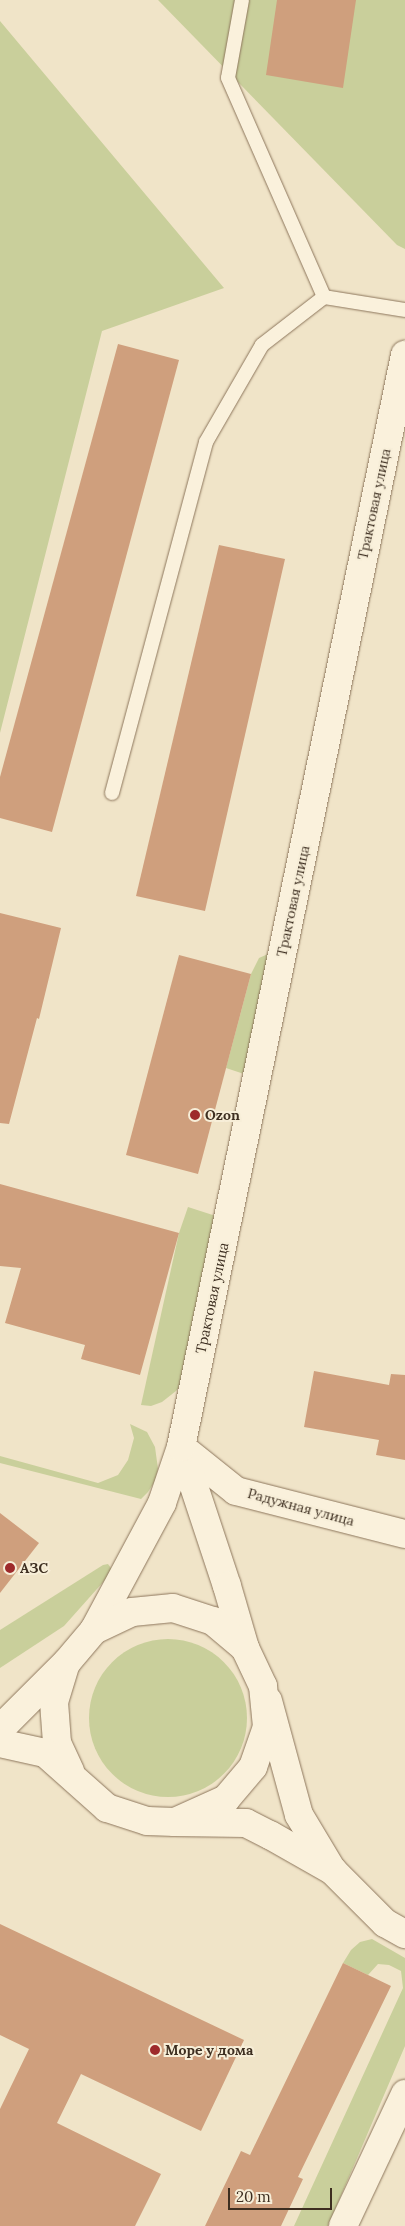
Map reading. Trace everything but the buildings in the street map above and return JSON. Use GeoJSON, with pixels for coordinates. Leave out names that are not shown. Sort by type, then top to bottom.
{"type":"FeatureCollection","features":[{"type":"Feature","properties":{"kind":"street","name":"Трактовая улица"},"geometry":{"type":"LineString","coordinates":[[94,1630],[162,1503],[181,1447],[405,355]]}},
{"type":"Feature","properties":{"kind":"street","name":"Трактовая улица"},"geometry":{"type":"LineString","coordinates":[[181,1447],[227,1586],[245,1648],[263,1686]]}},
{"type":"Feature","properties":{"kind":"street","name":"Радужная улица"},"geometry":{"type":"LineString","coordinates":[[181,1447],[236,1491],[405,1534]]}},
{"type":"Feature","properties":{"kind":"street"},"geometry":{"type":"LineString","coordinates":[[0,1726],[7,1722],[67,1662],[94,1630],[132,1612],[173,1608],[213,1622],[245,1648]]}},
{"type":"Feature","properties":{"kind":"street"},"geometry":{"type":"LineString","coordinates":[[67,1662],[54,1702],[56,1743],[76,1781]]}},
{"type":"Feature","properties":{"kind":"street"},"geometry":{"type":"LineString","coordinates":[[175,1822],[226,1799],[254,1767],[267,1727],[263,1686]]}},
{"type":"Feature","properties":{"kind":"street"},"geometry":{"type":"LineString","coordinates":[[263,1686],[299,1814],[333,1871],[386,1923],[405,1934]]}},
{"type":"Feature","properties":{"kind":"street"},"geometry":{"type":"LineString","coordinates":[[0,1743],[46,1754],[107,1808],[147,1821],[246,1823],[333,1871]]}},
{"type":"Feature","properties":{"kind":"street"},"geometry":{"type":"LineString","coordinates":[[342,2226],[405,2094]]}},
{"type":"Feature","properties":{"kind":"lane"},"geometry":{"type":"LineString","coordinates":[[242,0],[228,78],[324,297]]}},
{"type":"Feature","properties":{"kind":"lane"},"geometry":{"type":"LineString","coordinates":[[112,793],[206,442],[262,345],[324,297],[405,310]]}},
{"type":"Feature","properties":{"kind":"green space"},"geometry":{"type":"Polygon","coordinates":[[[158,0],[405,0],[405,249],[397,245],[158,0]]]}},
{"type":"Feature","properties":{"kind":"green space"},"geometry":{"type":"Polygon","coordinates":[[[0,21],[224,288],[102,331],[0,733],[0,21]]]}},
{"type":"Feature","properties":{"kind":"green space"},"geometry":{"type":"Polygon","coordinates":[[[268,954],[279,955],[253,1077],[226,1068],[251,974],[259,958],[268,954]]]}},
{"type":"Feature","properties":{"kind":"green space"},"geometry":{"type":"Polygon","coordinates":[[[188,1207],[222,1218],[188,1376],[176,1391],[162,1402],[151,1406],[141,1405],[179,1233],[188,1207]]]}},
{"type":"Feature","properties":{"kind":"green space"},"geometry":{"type":"Polygon","coordinates":[[[130,1424],[147,1432],[155,1447],[158,1469],[155,1481],[141,1499],[0,1463],[0,1456],[98,1483],[118,1475],[128,1460],[134,1438],[130,1424]]]}},
{"type":"Feature","properties":{"kind":"green space"},"geometry":{"type":"Polygon","coordinates":[[[108,1564],[113,1571],[64,1626],[0,1668],[0,1630],[103,1565],[108,1564]]]}},
{"type":"Feature","properties":{"kind":"green space"},"geometry":{"type":"Polygon","coordinates":[[[176,1639],[191,1642],[205,1648],[224,1662],[234,1674],[244,1695],[247,1718],[244,1741],[234,1762],[224,1774],[212,1784],[191,1794],[176,1797],[160,1797],[145,1794],[124,1784],[102,1762],[90,1734],[89,1710],[92,1695],[102,1674],[124,1652],[152,1640],[176,1639]]]}},
{"type":"Feature","properties":{"kind":"green space"},"geometry":{"type":"Polygon","coordinates":[[[372,1939],[405,1958],[405,2046],[328,2226],[294,2226],[403,1988],[401,1971],[389,1965],[378,1964],[368,1975],[343,1963],[351,1950],[360,1942],[372,1939]]]}},
{"type":"Feature","properties":{"kind":"place","name":"Ozon"},"geometry":{"type":"Point","coordinates":[195,1115]}},
{"type":"Feature","properties":{"kind":"place","name":"АЗС"},"geometry":{"type":"Point","coordinates":[10,1568]}},
{"type":"Feature","properties":{"kind":"place","name":"Море у дома"},"geometry":{"type":"Point","coordinates":[155,2050]}}]}
